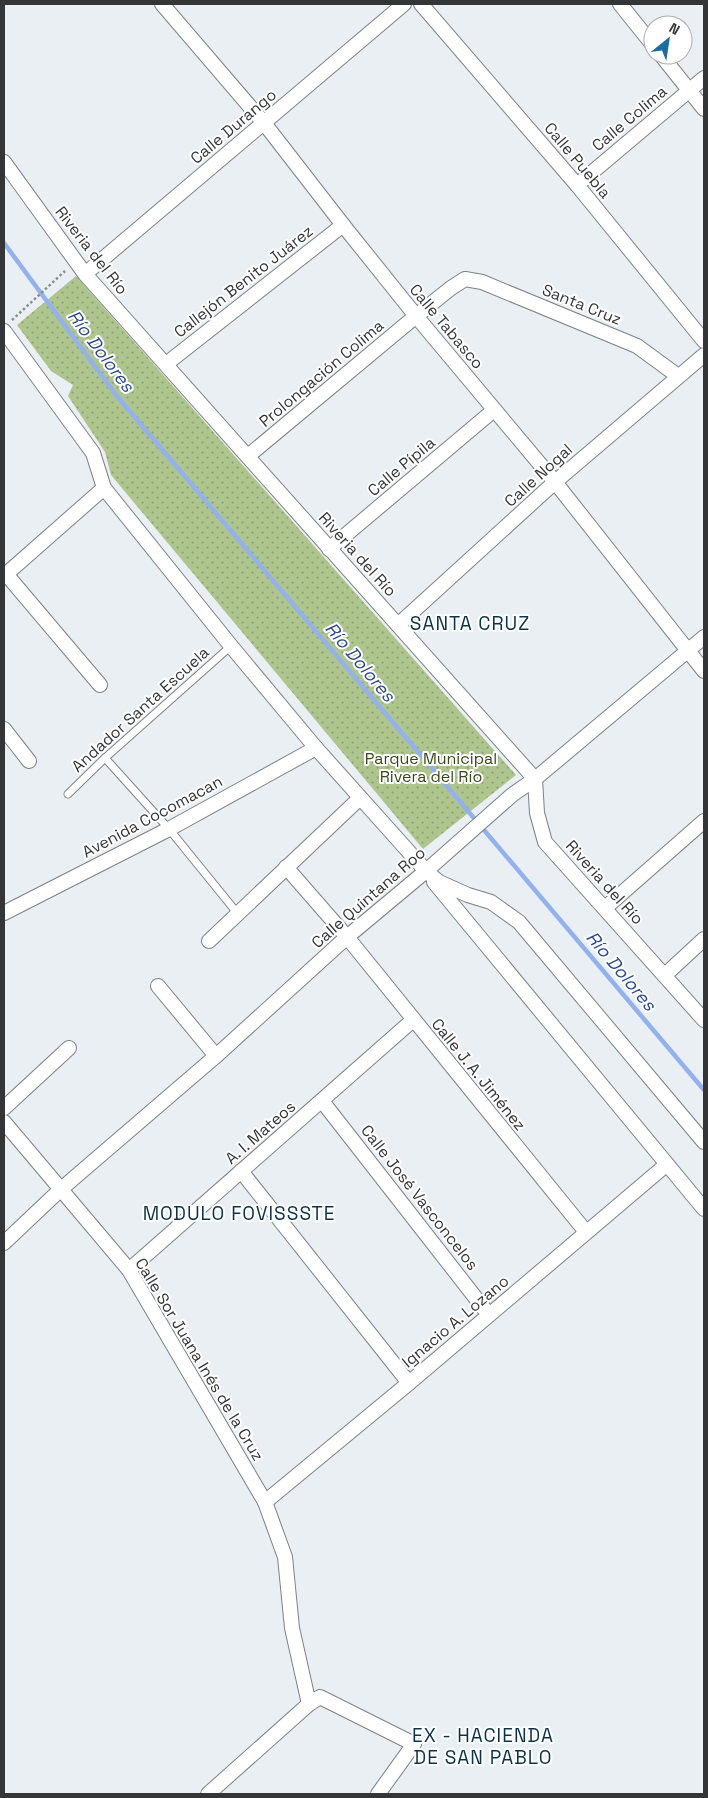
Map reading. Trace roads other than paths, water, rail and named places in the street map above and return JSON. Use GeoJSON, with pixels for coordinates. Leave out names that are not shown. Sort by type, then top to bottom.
{"type":"FeatureCollection","features":[{"type":"Feature","properties":{"kind":"street","name":"Calle Tabasco"},"geometry":{"type":"LineString","coordinates":[[162,4],[264,123],[416,316],[555,482],[704,671]]}},
{"type":"Feature","properties":{"kind":"street","name":"Calle Durango"},"geometry":{"type":"LineString","coordinates":[[86,274],[404,4]]}},
{"type":"Feature","properties":{"kind":"street","name":"Calle Puebla"},"geometry":{"type":"LineString","coordinates":[[422,4],[577,186],[704,341]]}},
{"type":"Feature","properties":{"kind":"street"},"geometry":{"type":"LineString","coordinates":[[620,4],[643,33]]}},
{"type":"Feature","properties":{"kind":"street"},"geometry":{"type":"LineString","coordinates":[[669,65],[704,109]]}},
{"type":"Feature","properties":{"kind":"street","name":"Calle Colima"},"geometry":{"type":"LineString","coordinates":[[577,186],[704,78]]}},
{"type":"Feature","properties":{"kind":"street","name":"Riveria del Río"},"geometry":{"type":"LineString","coordinates":[[4,162],[86,274],[535,779],[537,813],[545,842],[665,974],[704,1020]]}},
{"type":"Feature","properties":{"kind":"street","name":"Callejón Benito Juárez"},"geometry":{"type":"LineString","coordinates":[[166,364],[343,225]]}},
{"type":"Feature","properties":{"kind":"street","name":"Prolongación Colima"},"geometry":{"type":"LineString","coordinates":[[248,456],[416,316],[465,279]]}},
{"type":"Feature","properties":{"kind":"street","name":"Santa Cruz"},"geometry":{"type":"LineString","coordinates":[[465,279],[482,282],[637,346],[678,376]]}},
{"type":"Feature","properties":{"kind":"street"},"geometry":{"type":"LineString","coordinates":[[4,331],[93,453],[104,488],[231,646],[316,748],[426,871],[704,1210]]}},
{"type":"Feature","properties":{"kind":"street","name":"Calle Nogal"},"geometry":{"type":"LineString","coordinates":[[398,625],[555,482],[704,355]]}},
{"type":"Feature","properties":{"kind":"street","name":"Calle Pípila"},"geometry":{"type":"LineString","coordinates":[[329,549],[494,410]]}},
{"type":"Feature","properties":{"kind":"street"},"geometry":{"type":"LineString","coordinates":[[100,685],[5,575],[104,488]]}},
{"type":"Feature","properties":{"kind":"street","name":"Calle Quintana Roo"},"geometry":{"type":"LineString","coordinates":[[4,1243],[60,1190],[216,1056],[347,937],[426,871],[512,795],[535,779],[704,637]]}},
{"type":"Feature","properties":{"kind":"street"},"geometry":{"type":"LineString","coordinates":[[4,729],[29,762]]}},
{"type":"Feature","properties":{"kind":"street","name":"Avenida Cocomacan"},"geometry":{"type":"LineString","coordinates":[[4,913],[169,829],[316,748]]}},
{"type":"Feature","properties":{"kind":"street"},"geometry":{"type":"LineString","coordinates":[[209,941],[360,798]]}},
{"type":"Feature","properties":{"kind":"street"},"geometry":{"type":"LineString","coordinates":[[605,908],[704,821]]}},
{"type":"Feature","properties":{"kind":"street","name":"Calle J. A. Jiménez"},"geometry":{"type":"LineString","coordinates":[[286,867],[347,937],[586,1232]]}},
{"type":"Feature","properties":{"kind":"street"},"geometry":{"type":"LineString","coordinates":[[426,871],[440,882],[468,895],[491,902],[519,922],[704,1142]]}},
{"type":"Feature","properties":{"kind":"street"},"geometry":{"type":"LineString","coordinates":[[665,974],[704,939]]}},
{"type":"Feature","properties":{"kind":"street"},"geometry":{"type":"LineString","coordinates":[[158,986],[216,1056]]}},
{"type":"Feature","properties":{"kind":"street","name":"A. I. Mateos"},"geometry":{"type":"LineString","coordinates":[[130,1270],[413,1020]]}},
{"type":"Feature","properties":{"kind":"street"},"geometry":{"type":"LineString","coordinates":[[4,1108],[69,1048]]}},
{"type":"Feature","properties":{"kind":"street","name":"Calle José Vasconcelos"},"geometry":{"type":"LineString","coordinates":[[322,1101],[489,1315]]}},
{"type":"Feature","properties":{"kind":"street","name":"Calle Sor Juana Inés de la Cruz"},"geometry":{"type":"LineString","coordinates":[[4,1122],[130,1270],[265,1502],[285,1556],[292,1628],[315,1700]]}},
{"type":"Feature","properties":{"kind":"street","name":"Ignacio A. Lozano"},"geometry":{"type":"LineString","coordinates":[[265,1502],[409,1383],[666,1165]]}},
{"type":"Feature","properties":{"kind":"street"},"geometry":{"type":"LineString","coordinates":[[241,1171],[409,1383]]}},
{"type":"Feature","properties":{"kind":"street"},"geometry":{"type":"LineString","coordinates":[[208,1794],[315,1700],[414,1744],[378,1794]]}},
{"type":"Feature","properties":{"kind":"lane","name":"Andador Santa Escuela"},"geometry":{"type":"LineString","coordinates":[[68,794],[105,758],[231,646]]}},
{"type":"Feature","properties":{"kind":"lane"},"geometry":{"type":"LineString","coordinates":[[105,758],[169,829],[238,915]]}},
{"type":"Feature","properties":{"kind":"waterway","name":"Río Dolores"},"geometry":{"type":"LineString","coordinates":[[4,243],[116,395],[704,1090]]}},
{"type":"Feature","properties":{"kind":"district","name":"SANTA CRUZ"},"geometry":{"type":"Point","coordinates":[470,623]}},
{"type":"Feature","properties":{"kind":"district","name":"MODULO FOVISSSTE"},"geometry":{"type":"Point","coordinates":[239,1213]}},
{"type":"Feature","properties":{"kind":"district","name":"EX - HACIENDA DE SAN PABLO"},"geometry":{"type":"Point","coordinates":[483,1746]}},
{"type":"Feature","properties":{"kind":"park label","name":"Parque Municipal Rivera del Río"},"geometry":{"type":"Point","coordinates":[431,767]}}]}
